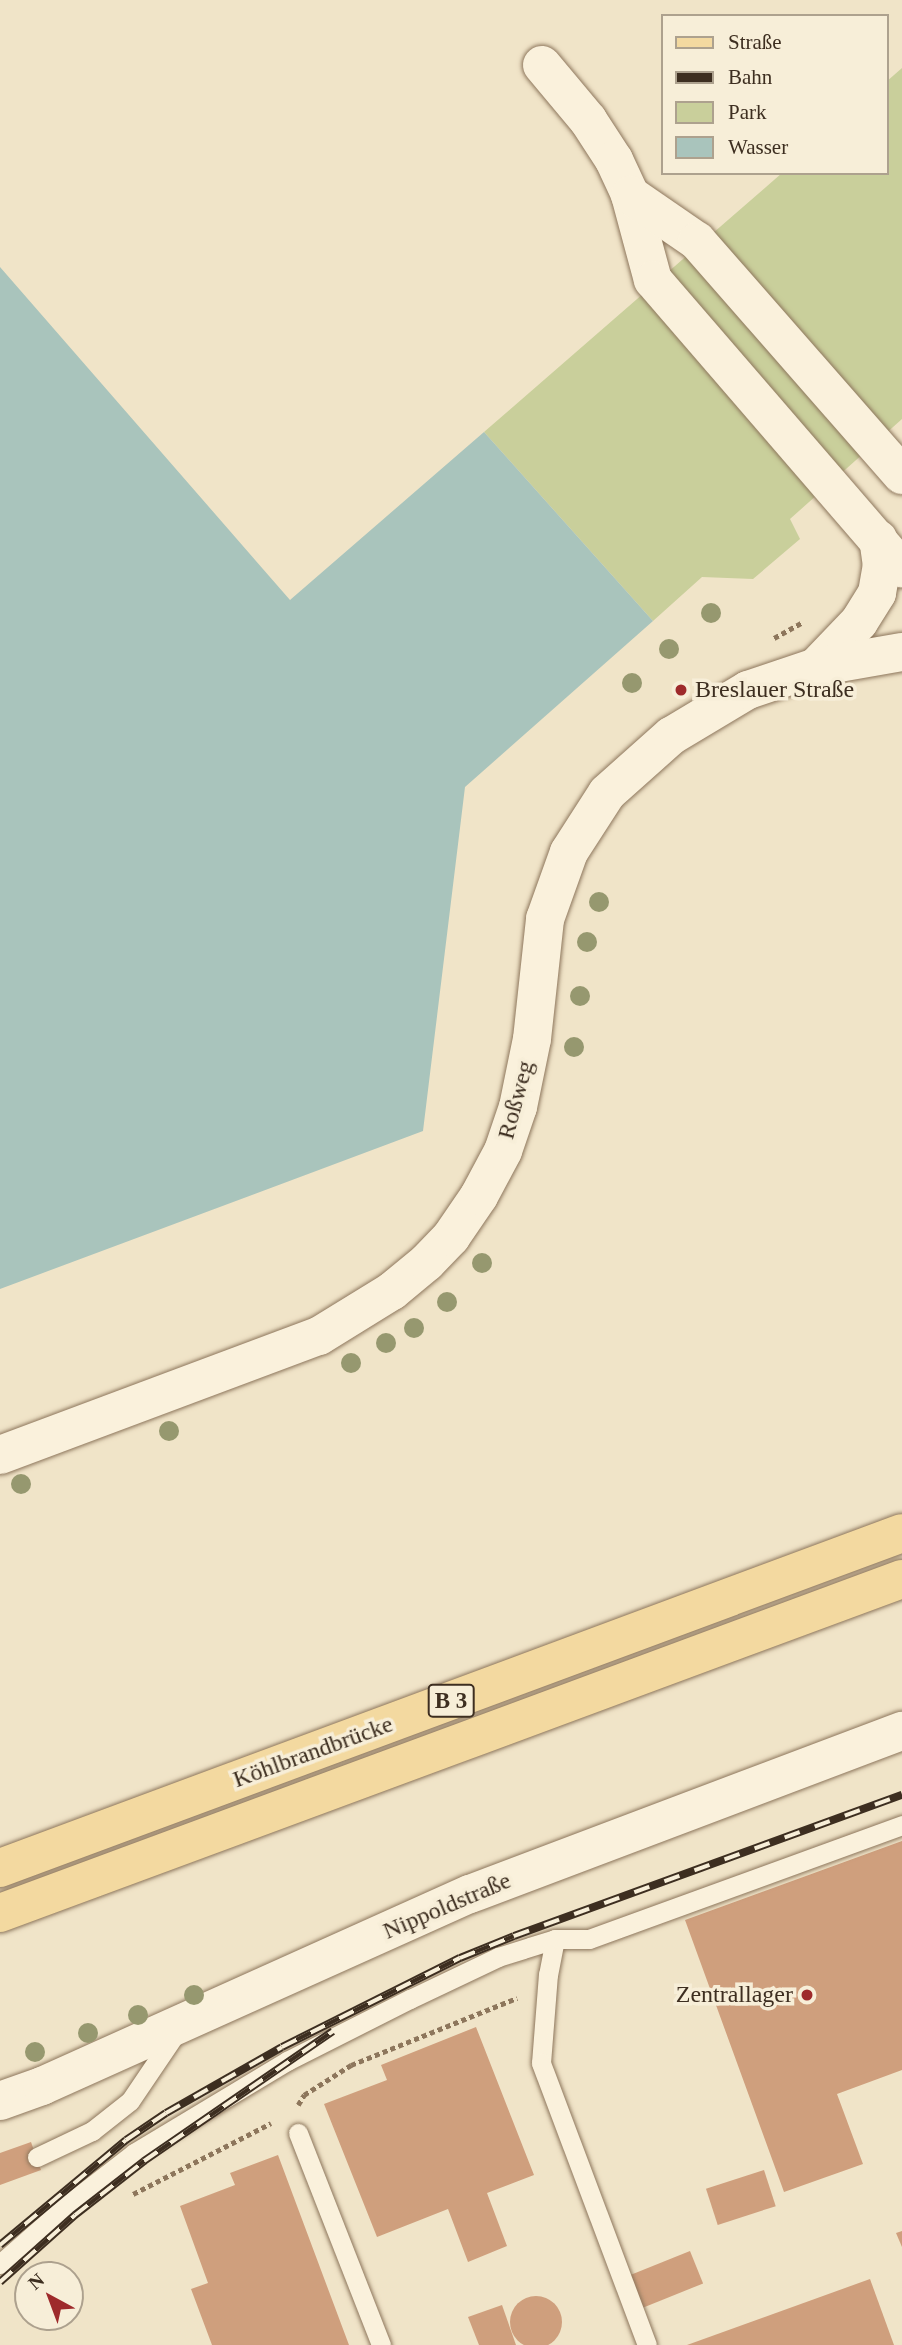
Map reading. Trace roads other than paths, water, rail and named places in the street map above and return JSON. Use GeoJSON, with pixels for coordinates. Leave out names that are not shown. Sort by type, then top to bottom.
{"type":"FeatureCollection","features":[{"type":"Feature","properties":{"kind":"main road","name":"Köhlbrandbrücke"},"geometry":{"type":"LineString","coordinates":[[0,1868],[902,1534]]}},
{"type":"Feature","properties":{"kind":"main road","name":"Köhlbrandbrücke"},"geometry":{"type":"LineString","coordinates":[[0,1913],[902,1579]]}},
{"type":"Feature","properties":{"kind":"street"},"geometry":{"type":"LineString","coordinates":[[542,65],[588,120],[614,160],[630,195],[653,280],[902,568]]}},
{"type":"Feature","properties":{"kind":"street"},"geometry":{"type":"LineString","coordinates":[[630,195],[697,241],[890,462]]}},
{"type":"Feature","properties":{"kind":"street"},"geometry":{"type":"LineString","coordinates":[[816,667],[859,622],[877,593],[882,566],[878,539]]}},
{"type":"Feature","properties":{"kind":"street","name":"Roßweg"},"geometry":{"type":"LineString","coordinates":[[0,1455],[319,1336],[372,1305],[427,1262],[451,1237],[479,1196],[503,1151],[518,1107],[532,1039],[545,919],[558,874],[586,823],[626,774],[671,736],[748,690],[816,667],[902,652]]}},
{"type":"Feature","properties":{"kind":"street","name":"Nippoldstraße"},"geometry":{"type":"LineString","coordinates":[[0,2101],[42,2086],[470,1894],[902,1731]]}},
{"type":"Feature","properties":{"kind":"lane"},"geometry":{"type":"LineString","coordinates":[[0,2264],[47,2222],[125,2160],[197,2113],[287,2061],[423,1993],[498,1957],[555,1939],[589,1939],[902,1825]]}},
{"type":"Feature","properties":{"kind":"lane"},"geometry":{"type":"LineString","coordinates":[[555,1939],[541,2063],[647,2345]]}},
{"type":"Feature","properties":{"kind":"lane"},"geometry":{"type":"LineString","coordinates":[[37,2157],[92,2131],[130,2101],[184,2020]]}},
{"type":"Feature","properties":{"kind":"lane"},"geometry":{"type":"LineString","coordinates":[[298,2133],[380,2345]]}},
{"type":"Feature","properties":{"kind":"water"},"geometry":{"type":"Polygon","coordinates":[[[0,267],[290,600],[484,432],[653,621],[465,787],[423,1131],[0,1289],[0,267]]]}},
{"type":"Feature","properties":{"kind":"railway"},"geometry":{"type":"LineString","coordinates":[[0,2245],[126,2140],[166,2113],[282,2047],[460,1958],[902,1795]]}},
{"type":"Feature","properties":{"kind":"railway"},"geometry":{"type":"LineString","coordinates":[[0,2282],[75,2215],[144,2161],[333,2031]]}},
{"type":"Feature","properties":{"kind":"place","name":"Breslauer Straße"},"geometry":{"type":"Point","coordinates":[681,690]}},
{"type":"Feature","properties":{"kind":"place","name":"Zentrallager"},"geometry":{"type":"Point","coordinates":[807,1995]}}]}
